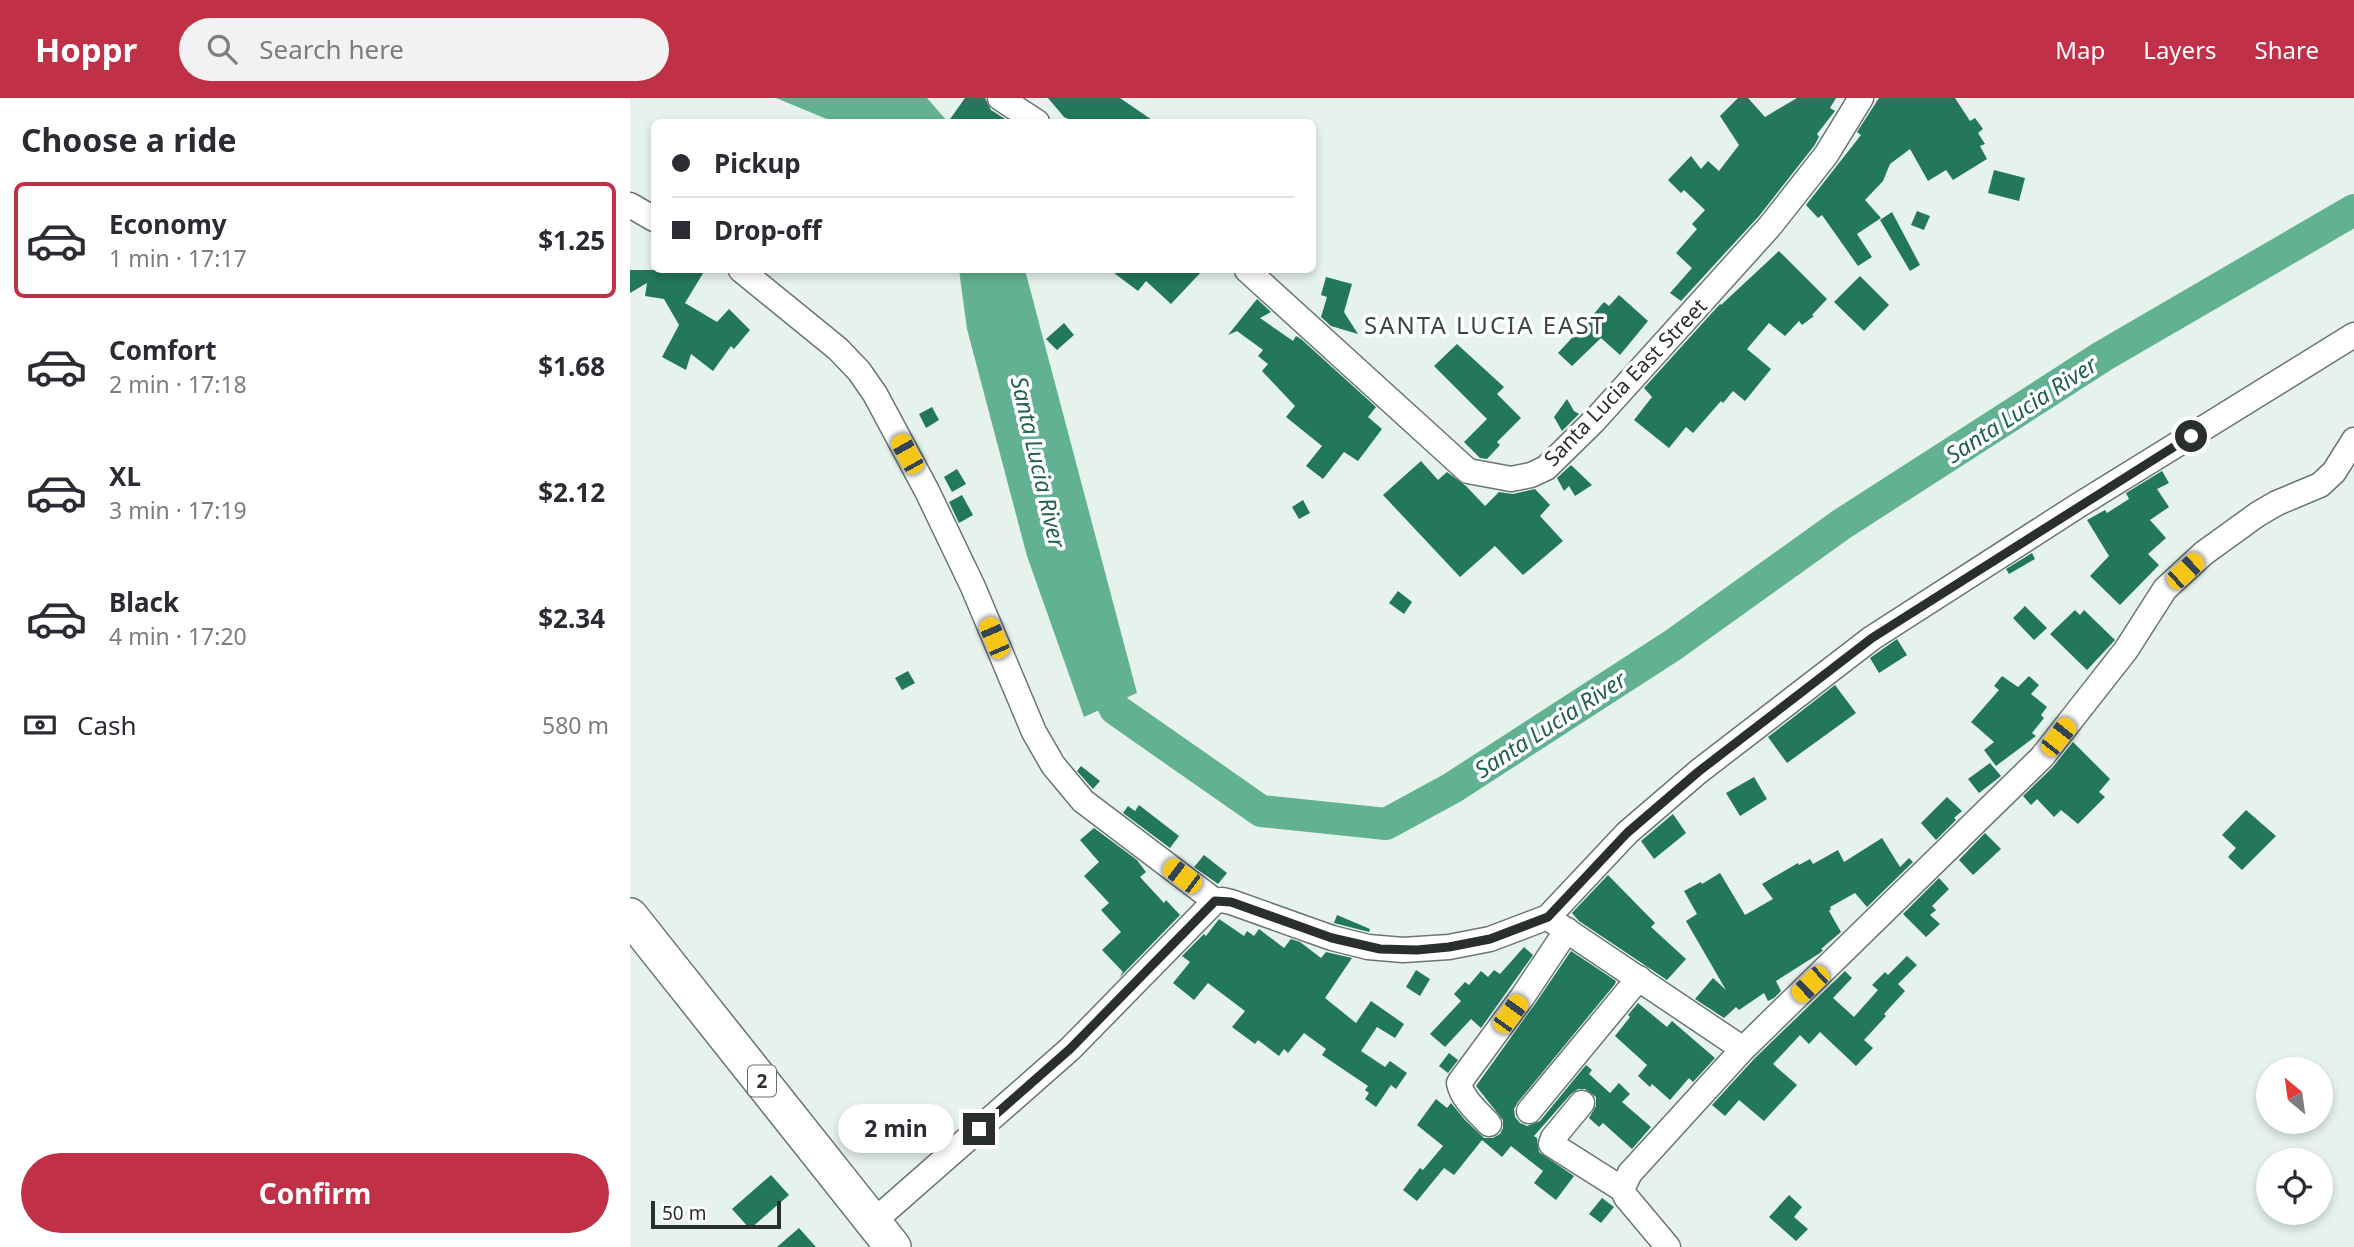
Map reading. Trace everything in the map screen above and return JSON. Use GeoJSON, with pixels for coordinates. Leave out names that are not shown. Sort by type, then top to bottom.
{"type":"FeatureCollection","features":[{"type":"Feature","properties":{"kind":"highway","name":"2"},"geometry":{"type":"LineString","coordinates":[[630,916],[883,1234]]}},
{"type":"Feature","properties":{"kind":"street"},"geometry":{"type":"LineString","coordinates":[[1000,98],[1032,119]]}},
{"type":"Feature","properties":{"kind":"street","name":"Santa Lucia East Street"},"geometry":{"type":"LineString","coordinates":[[1250,273],[1468,471],[1511,479],[1531,475],[1546,468],[1594,421],[1770,226],[1826,155],[1861,98]]}},
{"type":"Feature","properties":{"kind":"street"},"geometry":{"type":"LineString","coordinates":[[630,205],[651,217]]}},
{"type":"Feature","properties":{"kind":"street"},"geometry":{"type":"LineString","coordinates":[[745,273],[838,349],[871,388],[927,491],[973,587],[1034,732],[1053,765],[1083,800],[1215,901],[1231,902],[1332,938],[1380,949],[1417,950],[1449,947],[1558,924],[1743,1049]]}},
{"type":"Feature","properties":{"kind":"street"},"geometry":{"type":"LineString","coordinates":[[1489,1124],[1466,1099],[1459,1083],[1523,996],[1558,924],[1637,824],[1698,772],[1872,638],[2079,505],[2354,335]]}},
{"type":"Feature","properties":{"kind":"street"},"geometry":{"type":"LineString","coordinates":[[1622,1189],[1630,1173],[1743,1049],[2042,757],[2126,650],[2165,589],[2204,554],[2258,514],[2320,485],[2334,472],[2354,440]]}},
{"type":"Feature","properties":{"kind":"street"},"geometry":{"type":"LineString","coordinates":[[883,1234],[1215,901]]}},
{"type":"Feature","properties":{"kind":"street"},"geometry":{"type":"LineString","coordinates":[[1529,1111],[1639,978]]}},
{"type":"Feature","properties":{"kind":"street"},"geometry":{"type":"LineString","coordinates":[[1582,1103],[1551,1144],[1622,1189],[1631,1206],[1668,1247]]}},
{"type":"Feature","properties":{"kind":"water"},"geometry":{"type":"Polygon","coordinates":[[[776,98],[927,98],[945,119],[827,119],[776,98]]]}},
{"type":"Feature","properties":{"kind":"water"},"geometry":{"type":"Polygon","coordinates":[[[959,273],[1026,273],[1137,693],[1084,717],[1027,556],[967,329],[959,273]]]}},
{"type":"Feature","properties":{"kind":"building"},"geometry":{"type":"Polygon","coordinates":[[[965,98],[985,98],[991,110],[1005,119],[950,119],[965,98]]]}},
{"type":"Feature","properties":{"kind":"building"},"geometry":{"type":"Polygon","coordinates":[[[1048,98],[1120,98],[1151,119],[1068,119],[1048,98]]]}},
{"type":"Feature","properties":{"kind":"building"},"geometry":{"type":"Polygon","coordinates":[[[1738,98],[1748,98],[1765,117],[1797,98],[1836,98],[1830,108],[1835,111],[1817,134],[1819,137],[1814,146],[1759,216],[1681,301],[1670,293],[1692,268],[1676,253],[1697,229],[1692,224],[1705,210],[1684,190],[1681,193],[1668,180],[1691,156],[1701,169],[1708,161],[1719,171],[1739,145],[1720,116],[1738,98]]]}},
{"type":"Feature","properties":{"kind":"building"},"geometry":{"type":"Polygon","coordinates":[[[1879,98],[1955,98],[1970,121],[1975,118],[1983,129],[1978,133],[1985,144],[1980,146],[1987,159],[1953,180],[1946,170],[1928,181],[1910,149],[1890,164],[1883,181],[1865,200],[1881,218],[1857,234],[1872,257],[1858,266],[1822,215],[1818,218],[1806,205],[1861,135],[1857,132],[1879,98]]]}},
{"type":"Feature","properties":{"kind":"building"},"geometry":{"type":"Polygon","coordinates":[[[1994,170],[2025,178],[2019,201],[1988,193],[1994,170]]]}},
{"type":"Feature","properties":{"kind":"building"},"geometry":{"type":"Polygon","coordinates":[[[1917,211],[1930,216],[1924,230],[1911,225],[1917,211]]]}},
{"type":"Feature","properties":{"kind":"building"},"geometry":{"type":"Polygon","coordinates":[[[1892,212],[1920,265],[1910,271],[1880,220],[1892,212]]]}},
{"type":"Feature","properties":{"kind":"building"},"geometry":{"type":"Polygon","coordinates":[[[1779,251],[1827,299],[1812,315],[1814,316],[1802,325],[1799,321],[1785,336],[1769,323],[1747,349],[1771,369],[1745,401],[1733,391],[1693,433],[1686,427],[1669,448],[1634,420],[1652,397],[1644,388],[1720,304],[1779,251]]]}},
{"type":"Feature","properties":{"kind":"building"},"geometry":{"type":"Polygon","coordinates":[[[630,270],[651,270],[651,273],[703,273],[685,303],[717,322],[729,309],[750,330],[734,349],[731,346],[713,371],[691,354],[686,370],[662,357],[679,325],[664,299],[645,296],[647,283],[630,293],[630,270]]]}},
{"type":"Feature","properties":{"kind":"building"},"geometry":{"type":"Polygon","coordinates":[[[1114,273],[1200,273],[1171,304],[1146,281],[1138,291],[1114,273]]]}},
{"type":"Feature","properties":{"kind":"building"},"geometry":{"type":"Polygon","coordinates":[[[1860,276],[1889,305],[1864,331],[1834,302],[1860,276]]]}},
{"type":"Feature","properties":{"kind":"building"},"geometry":{"type":"Polygon","coordinates":[[[1326,277],[1352,284],[1344,312],[1358,334],[1331,326],[1321,317],[1327,297],[1321,295],[1326,277]]]}},
{"type":"Feature","properties":{"kind":"building"},"geometry":{"type":"Polygon","coordinates":[[[1619,295],[1648,321],[1620,355],[1601,338],[1572,366],[1558,353],[1581,328],[1579,327],[1589,314],[1592,316],[1604,302],[1609,306],[1619,295]]]}},
{"type":"Feature","properties":{"kind":"building"},"geometry":{"type":"Polygon","coordinates":[[[1257,299],[1271,312],[1260,318],[1293,341],[1296,336],[1301,339],[1376,407],[1368,417],[1382,429],[1358,461],[1344,452],[1323,479],[1306,466],[1322,446],[1286,417],[1295,406],[1262,371],[1268,364],[1258,356],[1263,350],[1237,331],[1228,335],[1257,299]]]}},
{"type":"Feature","properties":{"kind":"building"},"geometry":{"type":"Polygon","coordinates":[[[1064,323],[1074,335],[1057,350],[1046,339],[1064,323]]]}},
{"type":"Feature","properties":{"kind":"building"},"geometry":{"type":"Polygon","coordinates":[[[1457,344],[1504,387],[1497,394],[1521,418],[1497,442],[1500,445],[1487,459],[1480,458],[1464,442],[1487,419],[1434,366],[1457,344]]]}},
{"type":"Feature","properties":{"kind":"building"},"geometry":{"type":"Polygon","coordinates":[[[1567,399],[1579,414],[1562,431],[1554,417],[1567,399]]]}},
{"type":"Feature","properties":{"kind":"building"},"geometry":{"type":"Polygon","coordinates":[[[932,407],[939,420],[926,428],[919,414],[932,407]]]}},
{"type":"Feature","properties":{"kind":"building"},"geometry":{"type":"Polygon","coordinates":[[[1421,461],[1438,480],[1447,472],[1466,486],[1485,506],[1499,492],[1513,494],[1535,489],[1550,505],[1540,516],[1563,541],[1523,575],[1495,546],[1460,577],[1383,495],[1421,461]]]}},
{"type":"Feature","properties":{"kind":"building"},"geometry":{"type":"Polygon","coordinates":[[[1571,465],[1592,485],[1575,496],[1569,486],[1564,491],[1557,478],[1571,465]]]}},
{"type":"Feature","properties":{"kind":"building"},"geometry":{"type":"Polygon","coordinates":[[[957,469],[966,484],[952,492],[944,477],[957,469]]]}},
{"type":"Feature","properties":{"kind":"building"},"geometry":{"type":"Polygon","coordinates":[[[2162,471],[2169,483],[2157,489],[2169,507],[2150,520],[2166,538],[2148,554],[2159,565],[2120,605],[2090,576],[2109,556],[2087,520],[2105,510],[2107,513],[2129,499],[2126,493],[2162,471]]]}},
{"type":"Feature","properties":{"kind":"building"},"geometry":{"type":"Polygon","coordinates":[[[962,495],[973,515],[959,523],[949,502],[962,495]]]}},
{"type":"Feature","properties":{"kind":"building"},"geometry":{"type":"Polygon","coordinates":[[[1303,500],[1310,513],[1299,519],[1292,507],[1303,500]]]}},
{"type":"Feature","properties":{"kind":"building"},"geometry":{"type":"Polygon","coordinates":[[[2032,553],[2035,559],[2009,574],[2006,569],[2032,553]]]}},
{"type":"Feature","properties":{"kind":"building"},"geometry":{"type":"Polygon","coordinates":[[[1398,591],[1412,602],[1404,614],[1389,603],[1398,591]]]}},
{"type":"Feature","properties":{"kind":"building"},"geometry":{"type":"Polygon","coordinates":[[[2025,606],[2047,628],[2034,640],[2013,618],[2025,606]]]}},
{"type":"Feature","properties":{"kind":"building"},"geometry":{"type":"Polygon","coordinates":[[[2075,610],[2080,615],[2084,610],[2115,640],[2087,670],[2050,634],[2075,610]]]}},
{"type":"Feature","properties":{"kind":"building"},"geometry":{"type":"Polygon","coordinates":[[[1897,639],[1907,655],[1879,673],[1870,658],[1897,639]]]}},
{"type":"Feature","properties":{"kind":"building"},"geometry":{"type":"Polygon","coordinates":[[[908,671],[915,683],[902,690],[895,678],[908,671]]]}},
{"type":"Feature","properties":{"kind":"building"},"geometry":{"type":"Polygon","coordinates":[[[2002,676],[2018,687],[2029,676],[2039,685],[2031,694],[2047,707],[2041,715],[2044,718],[2032,733],[2036,736],[1996,766],[1984,750],[1994,742],[1971,722],[1999,690],[1994,686],[2002,676]]]}},
{"type":"Feature","properties":{"kind":"building"},"geometry":{"type":"Polygon","coordinates":[[[1835,685],[1856,713],[1787,763],[1768,737],[1835,685]]]}},
{"type":"Feature","properties":{"kind":"building"},"geometry":{"type":"Polygon","coordinates":[[[2073,742],[2110,779],[2099,792],[2105,797],[2078,824],[2061,810],[2054,817],[2037,799],[2031,805],[2023,796],[2052,768],[2073,742]]]}},
{"type":"Feature","properties":{"kind":"building"},"geometry":{"type":"Polygon","coordinates":[[[1990,763],[2001,776],[1979,793],[1968,779],[1990,763]]]}},
{"type":"Feature","properties":{"kind":"building"},"geometry":{"type":"Polygon","coordinates":[[[1081,766],[1100,781],[1093,789],[1077,771],[1081,766]]]}},
{"type":"Feature","properties":{"kind":"building"},"geometry":{"type":"Polygon","coordinates":[[[1754,777],[1767,799],[1740,816],[1726,793],[1754,777]]]}},
{"type":"Feature","properties":{"kind":"building"},"geometry":{"type":"Polygon","coordinates":[[[1947,797],[1962,811],[1936,840],[1921,823],[1947,797]]]}},
{"type":"Feature","properties":{"kind":"building"},"geometry":{"type":"Polygon","coordinates":[[[1139,805],[1179,836],[1170,848],[1123,813],[1128,806],[1135,811],[1139,805]]]}},
{"type":"Feature","properties":{"kind":"building"},"geometry":{"type":"Polygon","coordinates":[[[2246,810],[2276,836],[2242,870],[2228,857],[2236,848],[2222,835],[2246,810]]]}},
{"type":"Feature","properties":{"kind":"building"},"geometry":{"type":"Polygon","coordinates":[[[1673,814],[1686,833],[1654,859],[1641,841],[1673,814]]]}},
{"type":"Feature","properties":{"kind":"building"},"geometry":{"type":"Polygon","coordinates":[[[1094,828],[1137,860],[1146,872],[1140,877],[1164,903],[1166,900],[1180,915],[1119,978],[1123,972],[1102,950],[1121,932],[1101,910],[1109,903],[1084,876],[1099,862],[1080,840],[1094,828]]]}},
{"type":"Feature","properties":{"kind":"building"},"geometry":{"type":"Polygon","coordinates":[[[1985,833],[2001,849],[1973,875],[1959,860],[1985,833]]]}},
{"type":"Feature","properties":{"kind":"building"},"geometry":{"type":"Polygon","coordinates":[[[1882,838],[1900,867],[1909,858],[1913,862],[1867,907],[1855,893],[1830,907],[1829,911],[1841,932],[1821,949],[1823,950],[1820,953],[1776,981],[1781,991],[1774,998],[1768,1001],[1764,993],[1739,1010],[1736,1007],[1724,1018],[1695,999],[1713,978],[1726,990],[1686,921],[1697,914],[1684,891],[1720,873],[1745,915],[1773,899],[1762,884],[1798,863],[1799,865],[1810,859],[1813,864],[1838,850],[1844,862],[1882,838]]]}},
{"type":"Feature","properties":{"kind":"building"},"geometry":{"type":"Polygon","coordinates":[[[1204,855],[1227,873],[1218,884],[1194,867],[1204,855]]]}},
{"type":"Feature","properties":{"kind":"building"},"geometry":{"type":"Polygon","coordinates":[[[1608,875],[1655,923],[1651,927],[1686,959],[1667,980],[1579,921],[1572,913],[1608,875]]]}},
{"type":"Feature","properties":{"kind":"building"},"geometry":{"type":"Polygon","coordinates":[[[1939,878],[1949,889],[1932,906],[1936,910],[1930,915],[1940,924],[1926,937],[1903,914],[1939,878]]]}},
{"type":"Feature","properties":{"kind":"building"},"geometry":{"type":"Polygon","coordinates":[[[1337,915],[1370,929],[1369,932],[1334,923],[1337,915]]]}},
{"type":"Feature","properties":{"kind":"building"},"geometry":{"type":"Polygon","coordinates":[[[1219,919],[1244,936],[1247,931],[1254,936],[1259,929],[1284,948],[1291,939],[1300,942],[1321,958],[1326,952],[1352,958],[1325,998],[1356,1023],[1371,1001],[1404,1024],[1395,1038],[1377,1027],[1361,1051],[1385,1067],[1390,1061],[1407,1073],[1396,1089],[1391,1085],[1376,1107],[1365,1099],[1369,1093],[1365,1090],[1368,1086],[1322,1055],[1326,1049],[1304,1033],[1288,1053],[1284,1049],[1279,1056],[1258,1040],[1255,1044],[1232,1027],[1245,1011],[1208,983],[1194,1000],[1173,983],[1190,962],[1182,956],[1204,934],[1206,936],[1219,919]]]}},
{"type":"Feature","properties":{"kind":"building"},"geometry":{"type":"Polygon","coordinates":[[[1524,947],[1533,955],[1481,1028],[1471,1019],[1445,1047],[1430,1034],[1461,1001],[1454,994],[1465,982],[1469,985],[1481,971],[1488,977],[1494,970],[1500,974],[1524,947]]]}},
{"type":"Feature","properties":{"kind":"building"},"geometry":{"type":"Polygon","coordinates":[[[1571,951],[1616,981],[1615,984],[1518,1102],[1514,1109],[1515,1117],[1527,1126],[1540,1121],[1586,1065],[1592,1070],[1589,1074],[1610,1093],[1619,1083],[1630,1094],[1622,1102],[1651,1127],[1632,1149],[1603,1123],[1599,1127],[1589,1118],[1596,1106],[1596,1097],[1585,1089],[1578,1089],[1534,1136],[1537,1138],[1539,1152],[1574,1176],[1556,1200],[1534,1183],[1543,1171],[1511,1146],[1502,1157],[1482,1140],[1454,1175],[1444,1168],[1417,1201],[1403,1190],[1420,1168],[1423,1170],[1443,1146],[1417,1125],[1436,1099],[1447,1108],[1451,1103],[1484,1138],[1493,1138],[1500,1134],[1503,1120],[1476,1086],[1571,951]]]}},
{"type":"Feature","properties":{"kind":"building"},"geometry":{"type":"Polygon","coordinates":[[[1907,956],[1917,965],[1898,984],[1905,991],[1864,1040],[1873,1048],[1856,1066],[1820,1032],[1809,1044],[1800,1035],[1773,1064],[1797,1085],[1764,1121],[1739,1100],[1725,1116],[1712,1105],[1754,1059],[1845,971],[1852,978],[1833,998],[1854,1017],[1878,990],[1872,985],[1885,972],[1888,975],[1907,956]]]}},
{"type":"Feature","properties":{"kind":"building"},"geometry":{"type":"Polygon","coordinates":[[[1416,970],[1430,979],[1420,996],[1406,987],[1416,970]]]}},
{"type":"Feature","properties":{"kind":"building"},"geometry":{"type":"Polygon","coordinates":[[[1638,1003],[1667,1027],[1672,1021],[1715,1058],[1693,1082],[1689,1078],[1670,1100],[1638,1076],[1647,1065],[1615,1036],[1638,1003]]]}},
{"type":"Feature","properties":{"kind":"building"},"geometry":{"type":"Polygon","coordinates":[[[1449,1053],[1458,1060],[1448,1073],[1439,1066],[1449,1053]]]}},
{"type":"Feature","properties":{"kind":"building"},"geometry":{"type":"Polygon","coordinates":[[[771,1175],[789,1195],[750,1229],[732,1209],[771,1175]]]}},
{"type":"Feature","properties":{"kind":"building"},"geometry":{"type":"Polygon","coordinates":[[[1789,1195],[1802,1207],[1794,1217],[1808,1229],[1796,1241],[1769,1217],[1789,1195]]]}},
{"type":"Feature","properties":{"kind":"building"},"geometry":{"type":"Polygon","coordinates":[[[1602,1198],[1614,1207],[1601,1223],[1589,1214],[1602,1198]]]}},
{"type":"Feature","properties":{"kind":"building"},"geometry":{"type":"Polygon","coordinates":[[[799,1228],[816,1247],[777,1247],[799,1228]]]}},
{"type":"Feature","properties":{"kind":"waterway","name":"Santa Lucia River"},"geometry":{"type":"LineString","coordinates":[[1094,666],[1115,709],[1261,811],[1386,824],[1452,788],[1673,645],[1842,524],[2103,356],[2354,210]]}},
{"type":"Feature","properties":{"kind":"district","name":"SANTA LUCIA EAST"},"geometry":{"type":"Point","coordinates":[1485,324]}},
{"type":"Feature","properties":{"kind":"route"},"geometry":{"type":"LineString","coordinates":[[979,1129],[1070,1049],[1215,901],[1231,902],[1332,938],[1380,949],[1449,947],[1490,939],[1548,917],[1627,833],[1698,772],[1872,638],[2191,436]]}}]}
